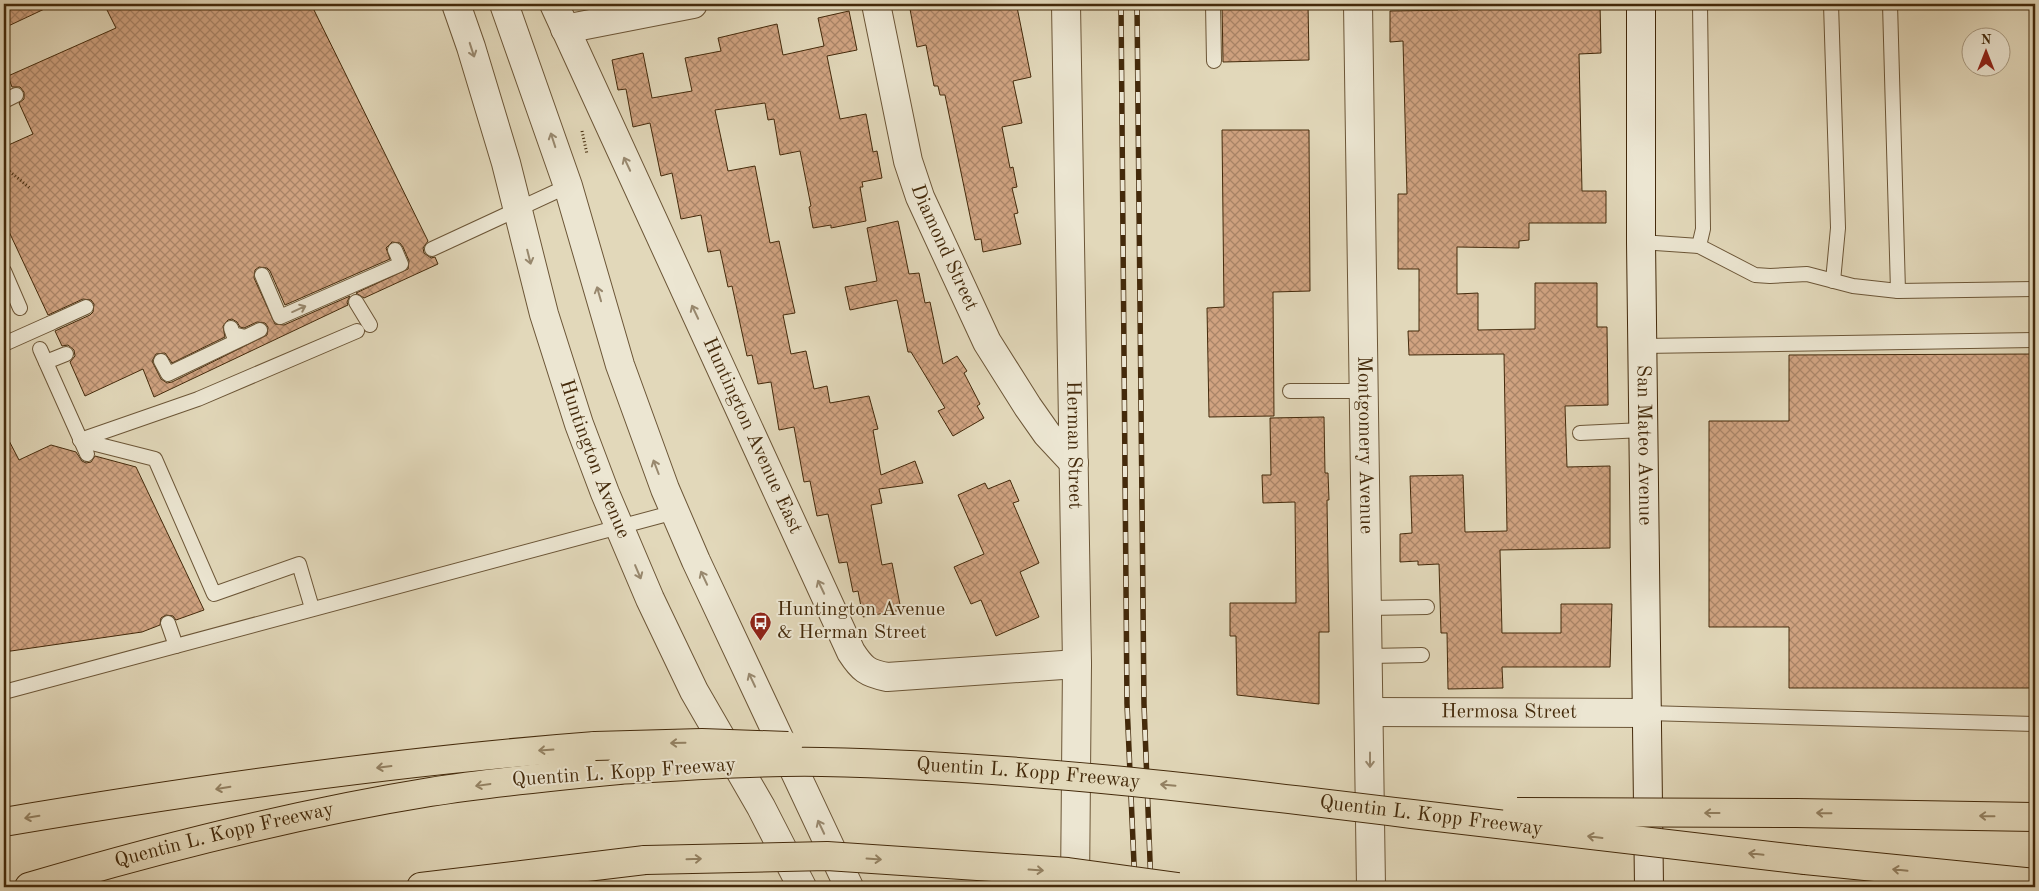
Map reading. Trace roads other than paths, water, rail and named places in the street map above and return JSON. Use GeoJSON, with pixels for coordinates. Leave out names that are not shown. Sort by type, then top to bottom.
{"type":"FeatureCollection","features":[{"type":"Feature","properties":{"kind":"highway"},"geometry":{"type":"LineString","coordinates":[[4,822],[262,782],[473,756],[595,746],[702,743],[768,745],[840,750],[1040,774]]}},
{"type":"Feature","properties":{"kind":"highway","name":"Quentin L. Kopp Freeway"},"geometry":{"type":"LineString","coordinates":[[29,887],[111,863],[324,811],[440,791],[519,780],[619,770],[713,764],[819,762],[910,765],[1040,774],[1216,790],[1606,838],[2035,883]]}},
{"type":"Feature","properties":{"kind":"highway"},"geometry":{"type":"LineString","coordinates":[[1216,790],[1513,812],[1796,813],[2035,817]]}},
{"type":"Feature","properties":{"kind":"highway"},"geometry":{"type":"LineString","coordinates":[[421,887],[646,860],[827,856],[1075,872],[1178,887]]}},
{"type":"Feature","properties":{"kind":"highway"},"geometry":{"type":"LineString","coordinates":[[513,887],[646,860]]}},
{"type":"Feature","properties":{"kind":"street","name":"Huntington Avenue"},"geometry":{"type":"LineString","coordinates":[[456,4],[489,104],[544,314],[589,451],[619,528],[694,692],[761,807],[802,887]]}},
{"type":"Feature","properties":{"kind":"street"},"geometry":{"type":"LineString","coordinates":[[504,4],[568,186],[620,365],[646,440],[700,569],[849,887]]}},
{"type":"Feature","properties":{"kind":"street","name":"Huntington Avenue East"},"geometry":{"type":"LineString","coordinates":[[554,4],[851,652],[860,665],[871,673],[887,677],[1077,664]]}},
{"type":"Feature","properties":{"kind":"street"},"geometry":{"type":"LineString","coordinates":[[565,29],[693,4]]}},
{"type":"Feature","properties":{"kind":"street","name":"Diamond Street"},"geometry":{"type":"LineString","coordinates":[[876,4],[908,161],[920,197],[987,342],[1047,434],[1074,463]]}},
{"type":"Feature","properties":{"kind":"street","name":"Herman Street"},"geometry":{"type":"LineString","coordinates":[[1066,4],[1077,664],[1075,887]]}},
{"type":"Feature","properties":{"kind":"street","name":"Montgomery Avenue"},"geometry":{"type":"LineString","coordinates":[[1358,4],[1370,712],[1371,887]]}},
{"type":"Feature","properties":{"kind":"street","name":"San Mateo Avenue"},"geometry":{"type":"LineString","coordinates":[[1641,4],[1641,242],[1649,887]]}},
{"type":"Feature","properties":{"kind":"street","name":"Hermosa Street"},"geometry":{"type":"LineString","coordinates":[[1370,712],[1648,713]]}},
{"type":"Feature","properties":{"kind":"lane"},"geometry":{"type":"LineString","coordinates":[[1213,4],[1214,61]]}},
{"type":"Feature","properties":{"kind":"lane"},"geometry":{"type":"LineString","coordinates":[[1699,246],[1704,229],[1700,4]]}},
{"type":"Feature","properties":{"kind":"lane"},"geometry":{"type":"LineString","coordinates":[[1831,4],[1838,228],[1833,281]]}},
{"type":"Feature","properties":{"kind":"lane"},"geometry":{"type":"LineString","coordinates":[[1890,4],[1898,291]]}},
{"type":"Feature","properties":{"kind":"lane"},"geometry":{"type":"LineString","coordinates":[[432,249],[568,186]]}},
{"type":"Feature","properties":{"kind":"lane"},"geometry":{"type":"LineString","coordinates":[[1641,242],[1699,246],[1755,274],[1770,276],[1806,274],[1853,286],[1898,291],[2035,289]]}},
{"type":"Feature","properties":{"kind":"lane"},"geometry":{"type":"LineString","coordinates":[[262,274],[280,317],[401,264],[395,250]]}},
{"type":"Feature","properties":{"kind":"lane"},"geometry":{"type":"LineString","coordinates":[[4,271],[20,308]]}},
{"type":"Feature","properties":{"kind":"lane"},"geometry":{"type":"LineString","coordinates":[[80,440],[198,399],[364,328],[356,302]]}},
{"type":"Feature","properties":{"kind":"lane"},"geometry":{"type":"LineString","coordinates":[[4,344],[86,307]]}},
{"type":"Feature","properties":{"kind":"lane"},"geometry":{"type":"LineString","coordinates":[[231,328],[233,334],[245,337]]}},
{"type":"Feature","properties":{"kind":"lane"},"geometry":{"type":"LineString","coordinates":[[161,361],[168,374],[260,330]]}},
{"type":"Feature","properties":{"kind":"lane"},"geometry":{"type":"LineString","coordinates":[[1642,346],[2035,340]]}},
{"type":"Feature","properties":{"kind":"lane"},"geometry":{"type":"LineString","coordinates":[[40,349],[87,454]]}},
{"type":"Feature","properties":{"kind":"lane"},"geometry":{"type":"LineString","coordinates":[[46,362],[66,354]]}},
{"type":"Feature","properties":{"kind":"lane"},"geometry":{"type":"LineString","coordinates":[[1290,391],[1365,391]]}},
{"type":"Feature","properties":{"kind":"lane"},"geometry":{"type":"LineString","coordinates":[[1580,433],[1643,430]]}},
{"type":"Feature","properties":{"kind":"lane"},"geometry":{"type":"LineString","coordinates":[[80,440],[155,459],[214,594],[300,564],[312,608]]}},
{"type":"Feature","properties":{"kind":"lane"},"geometry":{"type":"LineString","coordinates":[[4,692],[675,512]]}},
{"type":"Feature","properties":{"kind":"lane"},"geometry":{"type":"LineString","coordinates":[[1368,608],[1427,607]]}},
{"type":"Feature","properties":{"kind":"lane"},"geometry":{"type":"LineString","coordinates":[[168,623],[176,646]]}},
{"type":"Feature","properties":{"kind":"lane"},"geometry":{"type":"LineString","coordinates":[[1369,656],[1422,655]]}},
{"type":"Feature","properties":{"kind":"lane"},"geometry":{"type":"LineString","coordinates":[[1648,713],[2035,724]]}},
{"type":"Feature","properties":{"kind":"railway"},"geometry":{"type":"LineString","coordinates":[[1121,4],[1127,704],[1135,887]]}},
{"type":"Feature","properties":{"kind":"railway"},"geometry":{"type":"LineString","coordinates":[[1137,4],[1144,704],[1151,887]]}},
{"type":"Feature","properties":{"kind":"place","name":"Huntington Avenue & Herman Street"},"geometry":{"type":"Point","coordinates":[761,641]}}]}
